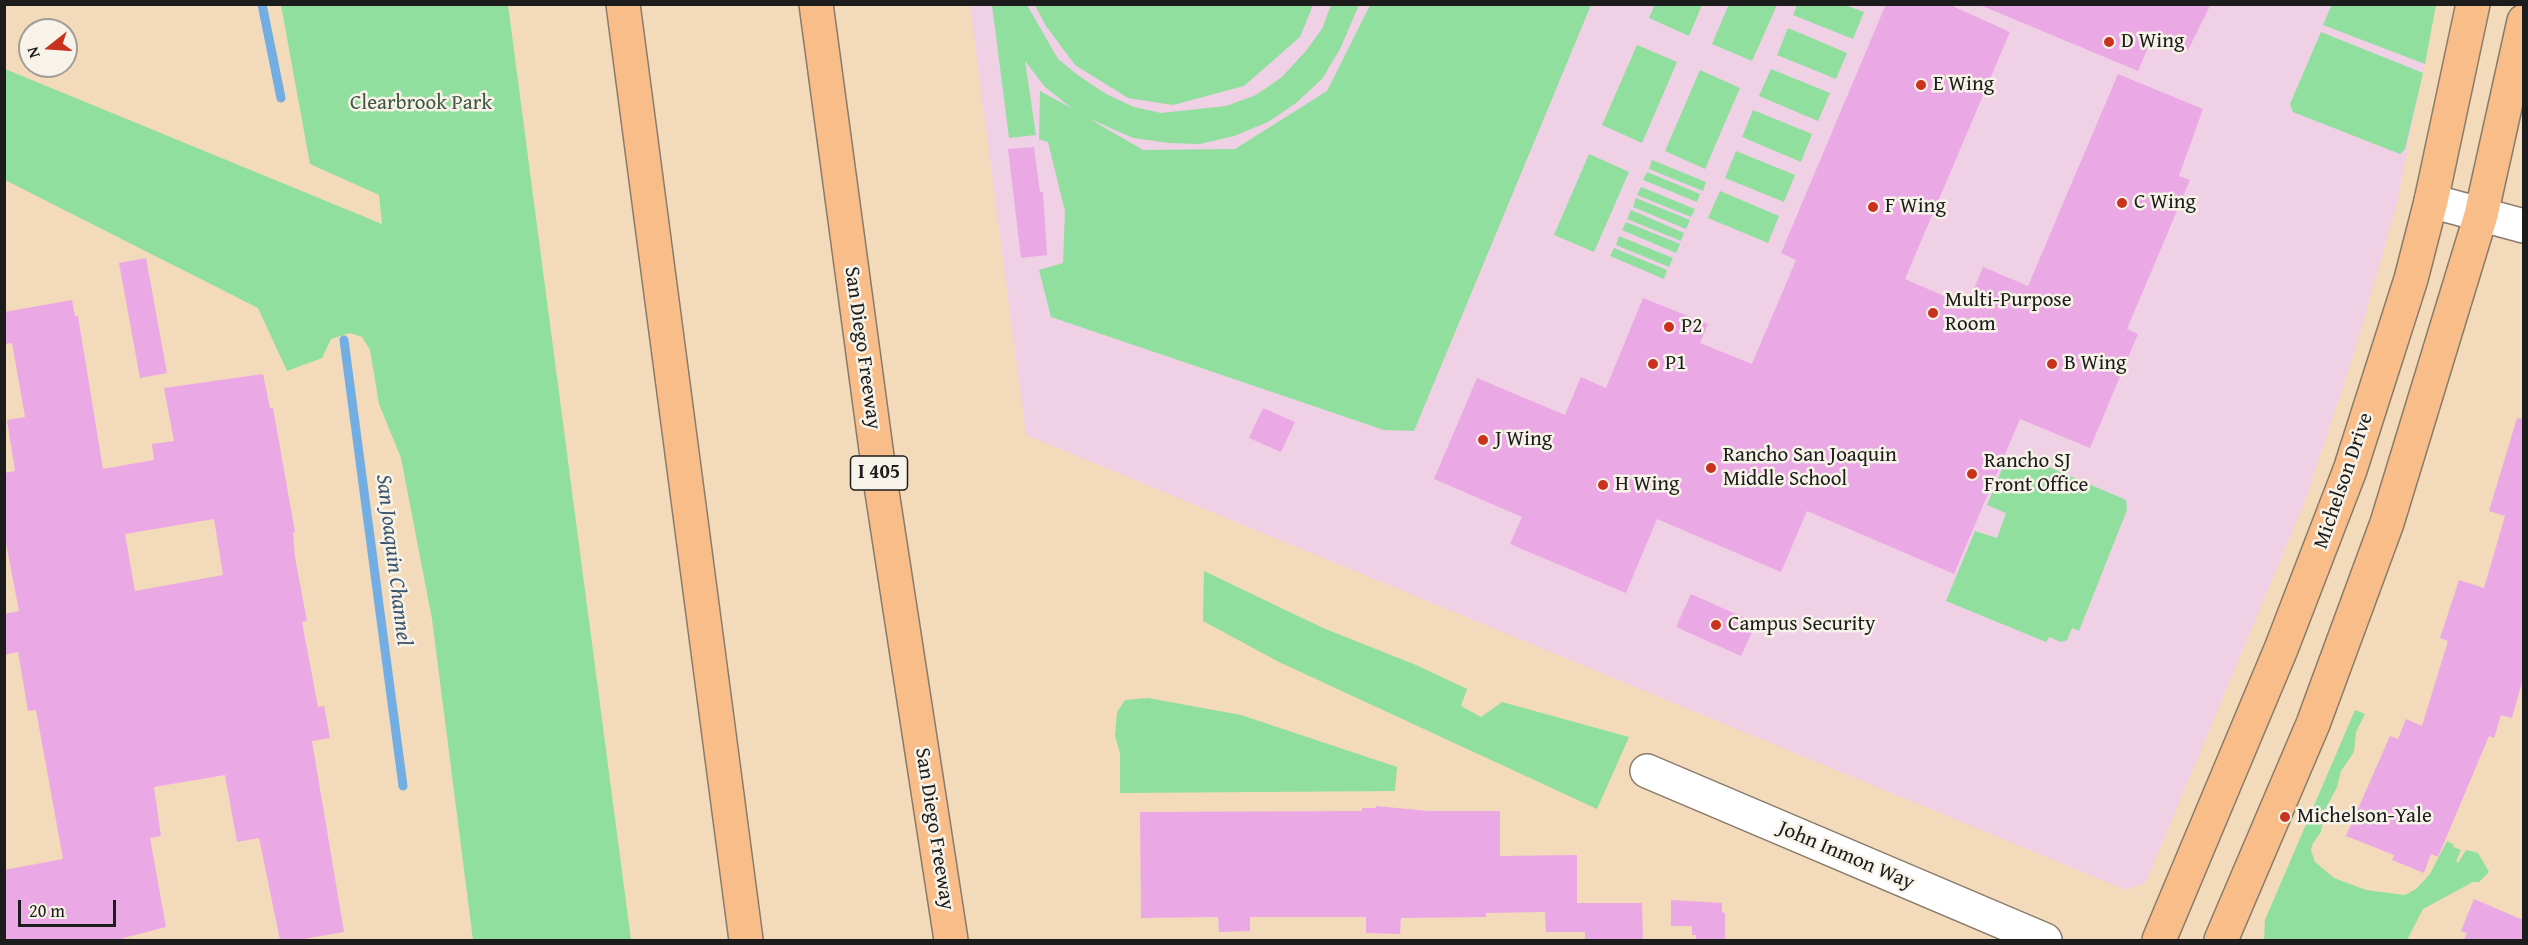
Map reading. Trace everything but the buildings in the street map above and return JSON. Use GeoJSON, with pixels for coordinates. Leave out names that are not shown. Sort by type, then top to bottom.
{"type":"FeatureCollection","features":[{"type":"Feature","properties":{"kind":"main road"},"geometry":{"type":"LineString","coordinates":[[623,4],[746,940]]}},
{"type":"Feature","properties":{"kind":"main road","name":"San Diego Freeway"},"geometry":{"type":"LineString","coordinates":[[816,4],[880,479],[951,940]]}},
{"type":"Feature","properties":{"kind":"main road","name":"Michelson Drive"},"geometry":{"type":"LineString","coordinates":[[2159,940],[2282,649],[2350,470],[2411,279],[2431,201],[2473,4]]}},
{"type":"Feature","properties":{"kind":"main road"},"geometry":{"type":"LineString","coordinates":[[2221,940],[2313,724],[2362,597],[2387,524],[2481,215],[2523,21]]}},
{"type":"Feature","properties":{"kind":"street"},"geometry":{"type":"LineString","coordinates":[[2431,201],[2523,226]]}},
{"type":"Feature","properties":{"kind":"street","name":"John Inmon Way"},"geometry":{"type":"LineString","coordinates":[[1647,771],[2045,940]]}},
{"type":"Feature","properties":{"kind":"shaded area","name":"Rancho San Joaquin Middle School"},"geometry":{"type":"Polygon","coordinates":[[[970,5],[2436,5],[2396,207],[2353,357],[2305,501],[2146,882],[2126,890],[1026,435],[970,5]]]}},
{"type":"Feature","properties":{"kind":"green space"},"geometry":{"type":"Polygon","coordinates":[[[1655,4],[1702,5],[1689,36],[1649,18],[1655,4]]]}},
{"type":"Feature","properties":{"kind":"green space"},"geometry":{"type":"Polygon","coordinates":[[[1729,4],[1777,5],[1752,61],[1712,44],[1729,4]]]}},
{"type":"Feature","properties":{"kind":"green space"},"geometry":{"type":"Polygon","coordinates":[[[2332,4],[2436,5],[2425,64],[2323,25],[2332,4]]]}},
{"type":"Feature","properties":{"kind":"green space","name":"Clearbrook Park"},"geometry":{"type":"Polygon","coordinates":[[[281,5],[508,5],[631,940],[473,940],[432,619],[401,458],[379,404],[370,350],[362,337],[350,333],[331,339],[322,358],[287,371],[258,308],[5,180],[5,69],[18,74],[18,78],[27,78],[382,224],[379,195],[310,164],[281,5]]]}},
{"type":"Feature","properties":{"kind":"green space"},"geometry":{"type":"Polygon","coordinates":[[[992,5],[1027,5],[1058,59],[1079,76],[1106,94],[1134,107],[1161,113],[1226,106],[1256,95],[1282,77],[1305,52],[1322,29],[1331,5],[1359,5],[1340,49],[1322,79],[1296,103],[1268,122],[1234,136],[1200,144],[1133,138],[1088,118],[1143,150],[1235,149],[1327,91],[1370,5],[1591,5],[1414,431],[1384,430],[1051,317],[1039,270],[1063,263],[1065,211],[1048,142],[1039,139],[1040,91],[1073,109],[1045,87],[1025,61],[1036,135],[1009,138],[992,5]]]}},
{"type":"Feature","properties":{"kind":"green space"},"geometry":{"type":"Polygon","coordinates":[[[1035,5],[1313,5],[1300,37],[1244,86],[1173,105],[1128,98],[1075,65],[1046,26],[1035,5]]]}},
{"type":"Feature","properties":{"kind":"green space"},"geometry":{"type":"Polygon","coordinates":[[[1797,5],[1845,5],[1864,12],[1853,39],[1793,15],[1797,5]]]}},
{"type":"Feature","properties":{"kind":"green space"},"geometry":{"type":"Polygon","coordinates":[[[1788,28],[1847,53],[1836,79],[1777,55],[1788,28]]]}},
{"type":"Feature","properties":{"kind":"green space"},"geometry":{"type":"Polygon","coordinates":[[[2321,32],[2423,73],[2405,149],[2400,154],[2293,112],[2290,104],[2321,32]]]}},
{"type":"Feature","properties":{"kind":"green space"},"geometry":{"type":"Polygon","coordinates":[[[1637,45],[1677,62],[1642,143],[1602,125],[1637,45]]]}},
{"type":"Feature","properties":{"kind":"green space"},"geometry":{"type":"Polygon","coordinates":[[[1771,69],[1830,93],[1818,121],[1759,96],[1771,69]]]}},
{"type":"Feature","properties":{"kind":"green space"},"geometry":{"type":"Polygon","coordinates":[[[1700,70],[1740,88],[1705,169],[1665,151],[1700,70]]]}},
{"type":"Feature","properties":{"kind":"green space"},"geometry":{"type":"Polygon","coordinates":[[[1753,110],[1812,134],[1801,162],[1742,137],[1753,110]]]}},
{"type":"Feature","properties":{"kind":"green space"},"geometry":{"type":"Polygon","coordinates":[[[1736,151],[1795,175],[1784,202],[1725,178],[1736,151]]]}},
{"type":"Feature","properties":{"kind":"green space"},"geometry":{"type":"Polygon","coordinates":[[[1589,154],[1629,172],[1594,252],[1554,235],[1589,154]]]}},
{"type":"Feature","properties":{"kind":"green space"},"geometry":{"type":"Polygon","coordinates":[[[1652,160],[1706,182],[1703,191],[1649,169],[1652,160]]]}},
{"type":"Feature","properties":{"kind":"green space"},"geometry":{"type":"Polygon","coordinates":[[[1647,172],[1700,194],[1697,202],[1643,180],[1647,172]]]}},
{"type":"Feature","properties":{"kind":"green space"},"geometry":{"type":"Polygon","coordinates":[[[1641,187],[1695,209],[1691,217],[1637,195],[1641,187]]]}},
{"type":"Feature","properties":{"kind":"green space"},"geometry":{"type":"Polygon","coordinates":[[[1720,191],[1779,216],[1768,243],[1708,218],[1720,191]]]}},
{"type":"Feature","properties":{"kind":"green space"},"geometry":{"type":"Polygon","coordinates":[[[1636,198],[1690,220],[1686,229],[1633,207],[1636,198]]]}},
{"type":"Feature","properties":{"kind":"green space"},"geometry":{"type":"Polygon","coordinates":[[[1631,210],[1684,233],[1681,241],[1627,219],[1631,210]]]}},
{"type":"Feature","properties":{"kind":"green space"},"geometry":{"type":"Polygon","coordinates":[[[1626,222],[1680,244],[1676,253],[1622,230],[1626,222]]]}},
{"type":"Feature","properties":{"kind":"green space"},"geometry":{"type":"Polygon","coordinates":[[[1619,236],[1673,258],[1669,267],[1616,245],[1619,236]]]}},
{"type":"Feature","properties":{"kind":"green space"},"geometry":{"type":"Polygon","coordinates":[[[1614,248],[1667,270],[1664,279],[1610,256],[1614,248]]]}},
{"type":"Feature","properties":{"kind":"green space"},"geometry":{"type":"Polygon","coordinates":[[[2028,458],[2126,500],[2127,510],[2079,631],[2072,628],[2067,640],[2061,642],[2049,637],[2046,642],[1946,601],[1975,531],[1997,538],[2006,513],[1987,505],[2002,469],[2028,458]]]}},
{"type":"Feature","properties":{"kind":"green space"},"geometry":{"type":"Polygon","coordinates":[[[1204,571],[1323,628],[1416,665],[1467,689],[1461,706],[1481,717],[1502,702],[1629,737],[1597,809],[1279,662],[1203,621],[1204,571]]]}},
{"type":"Feature","properties":{"kind":"green space"},"geometry":{"type":"Polygon","coordinates":[[[1148,698],[1241,715],[1397,767],[1395,791],[1120,793],[1120,753],[1115,736],[1117,712],[1125,700],[1148,698]]]}},
{"type":"Feature","properties":{"kind":"green space"},"geometry":{"type":"Polygon","coordinates":[[[2355,710],[2365,714],[2356,732],[2354,752],[2341,771],[2337,787],[2324,812],[2321,832],[2313,843],[2311,850],[2315,862],[2334,878],[2366,890],[2405,895],[2416,889],[2430,874],[2447,841],[2454,845],[2453,847],[2461,850],[2456,861],[2458,863],[2466,850],[2478,853],[2489,872],[2479,882],[2473,882],[2423,909],[2407,940],[2264,940],[2265,920],[2355,710]]]}},
{"type":"Feature","properties":{"kind":"waterway","name":"San Joaquin Channel"},"geometry":{"type":"LineString","coordinates":[[262,4],[281,98]]}},
{"type":"Feature","properties":{"kind":"waterway","name":"San Joaquin Channel"},"geometry":{"type":"LineString","coordinates":[[344,340],[403,786]]}},
{"type":"Feature","properties":{"kind":"place","name":"D Wing"},"geometry":{"type":"Point","coordinates":[2109,42]}},
{"type":"Feature","properties":{"kind":"place","name":"E Wing"},"geometry":{"type":"Point","coordinates":[1921,85]}},
{"type":"Feature","properties":{"kind":"place","name":"C Wing"},"geometry":{"type":"Point","coordinates":[2122,203]}},
{"type":"Feature","properties":{"kind":"place","name":"F Wing"},"geometry":{"type":"Point","coordinates":[1873,207]}},
{"type":"Feature","properties":{"kind":"place","name":"Multi-Purpose Room"},"geometry":{"type":"Point","coordinates":[1933,313]}},
{"type":"Feature","properties":{"kind":"place","name":"P2"},"geometry":{"type":"Point","coordinates":[1669,327]}},
{"type":"Feature","properties":{"kind":"place","name":"P1"},"geometry":{"type":"Point","coordinates":[1653,364]}},
{"type":"Feature","properties":{"kind":"place","name":"B Wing"},"geometry":{"type":"Point","coordinates":[2052,364]}},
{"type":"Feature","properties":{"kind":"place","name":"J Wing"},"geometry":{"type":"Point","coordinates":[1483,440]}},
{"type":"Feature","properties":{"kind":"place","name":"Rancho San Joaquin Middle School"},"geometry":{"type":"Point","coordinates":[1711,468]}},
{"type":"Feature","properties":{"kind":"place","name":"Rancho SJ Front Office"},"geometry":{"type":"Point","coordinates":[1972,474]}},
{"type":"Feature","properties":{"kind":"place","name":"H Wing"},"geometry":{"type":"Point","coordinates":[1603,485]}},
{"type":"Feature","properties":{"kind":"place","name":"Campus Security"},"geometry":{"type":"Point","coordinates":[1716,625]}},
{"type":"Feature","properties":{"kind":"place","name":"Michelson-Yale"},"geometry":{"type":"Point","coordinates":[2285,817]}}]}
